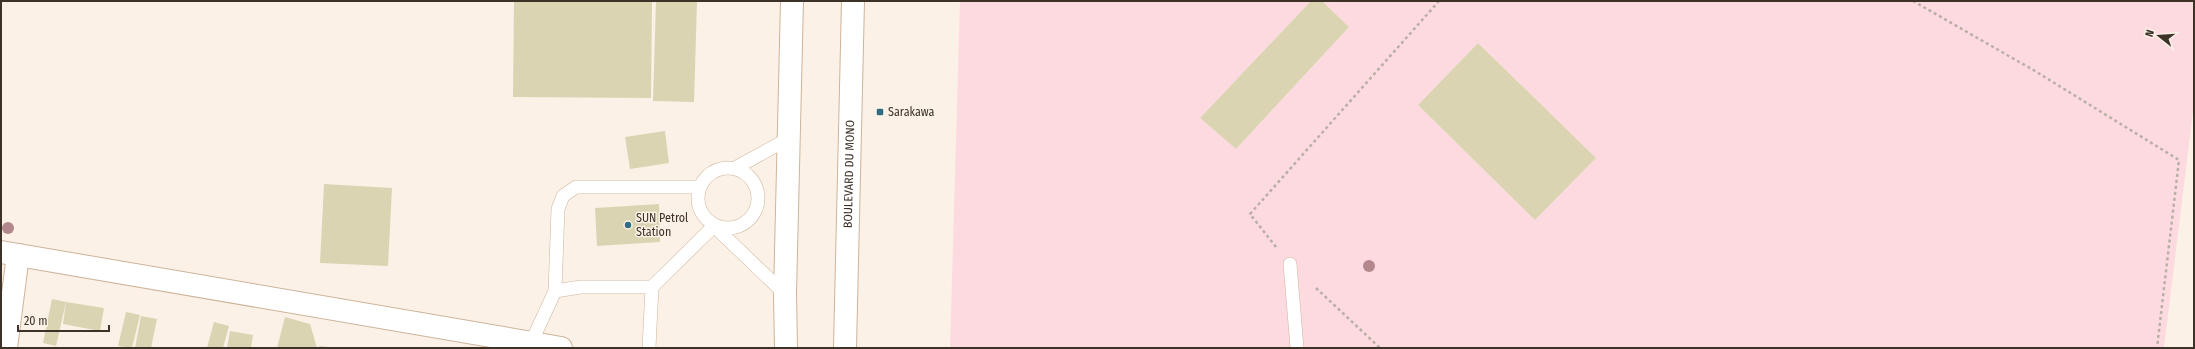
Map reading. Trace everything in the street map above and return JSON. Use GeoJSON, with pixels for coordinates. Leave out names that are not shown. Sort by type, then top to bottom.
{"type":"FeatureCollection","features":[{"type":"Feature","properties":{"kind":"main road"},"geometry":{"type":"LineString","coordinates":[[786,348],[785,294],[790,138],[792,1]]}},
{"type":"Feature","properties":{"kind":"main road","name":"BOULEVARD DU MONO"},"geometry":{"type":"LineString","coordinates":[[845,348],[853,1]]}},
{"type":"Feature","properties":{"kind":"main road"},"geometry":{"type":"LineString","coordinates":[[6,348],[10,254],[561,348]]}},
{"type":"Feature","properties":{"kind":"lane"},"geometry":{"type":"LineString","coordinates":[[785,294],[706,220],[699,210],[697,200],[699,186],[706,176],[714,170],[735,168],[790,138]]}},
{"type":"Feature","properties":{"kind":"lane"},"geometry":{"type":"LineString","coordinates":[[714,226],[725,229],[736,228],[746,223],[756,208],[758,198],[756,188],[751,178],[735,168]]}},
{"type":"Feature","properties":{"kind":"lane"},"geometry":{"type":"LineString","coordinates":[[531,343],[555,291],[558,209],[563,196],[576,187],[699,186]]}},
{"type":"Feature","properties":{"kind":"lane"},"geometry":{"type":"LineString","coordinates":[[649,348],[652,287],[714,226]]}},
{"type":"Feature","properties":{"kind":"lane"},"geometry":{"type":"LineString","coordinates":[[1290,264],[1297,348]]}},
{"type":"Feature","properties":{"kind":"lane"},"geometry":{"type":"LineString","coordinates":[[555,291],[581,288],[652,287]]}},
{"type":"Feature","properties":{"kind":"path"},"geometry":{"type":"LineString","coordinates":[[1380,348],[1290,264],[1250,214],[1439,1]]}},
{"type":"Feature","properties":{"kind":"path"},"geometry":{"type":"LineString","coordinates":[[1913,1],[2035,71],[2179,160],[2157,348]]}},
{"type":"Feature","properties":{"kind":"shaded area"},"geometry":{"type":"Polygon","coordinates":[[[960,1],[1311,1],[1200,118],[1236,149],[1349,27],[1322,1],[2194,1],[2194,103],[2164,348],[950,348],[960,1]],[[1478,43],[1418,105],[1535,220],[1596,158],[1478,43]]]}},
{"type":"Feature","properties":{"kind":"building"},"geometry":{"type":"Polygon","coordinates":[[[514,1],[652,1],[651,98],[513,97],[514,1]]]}},
{"type":"Feature","properties":{"kind":"building"},"geometry":{"type":"Polygon","coordinates":[[[656,1],[697,1],[694,102],[653,101],[656,1]]]}},
{"type":"Feature","properties":{"kind":"building"},"geometry":{"type":"Polygon","coordinates":[[[1311,1],[1322,1],[1349,27],[1236,149],[1200,118],[1311,1]]]}},
{"type":"Feature","properties":{"kind":"building"},"geometry":{"type":"Polygon","coordinates":[[[1478,43],[1596,158],[1535,220],[1418,105],[1478,43]]]}},
{"type":"Feature","properties":{"kind":"building"},"geometry":{"type":"Polygon","coordinates":[[[665,131],[669,163],[630,169],[625,137],[665,131]]]}},
{"type":"Feature","properties":{"kind":"building"},"geometry":{"type":"Polygon","coordinates":[[[324,184],[392,188],[388,266],[320,263],[324,184]]]}},
{"type":"Feature","properties":{"kind":"building","name":"SUN Petrol Station"},"geometry":{"type":"Polygon","coordinates":[[[659,204],[660,242],[597,246],[595,208],[659,204]]]}},
{"type":"Feature","properties":{"kind":"building"},"geometry":{"type":"Polygon","coordinates":[[[52,299],[66,302],[56,346],[43,343],[52,299]]]}},
{"type":"Feature","properties":{"kind":"building"},"geometry":{"type":"Polygon","coordinates":[[[66,302],[104,308],[100,331],[63,324],[66,302]]]}},
{"type":"Feature","properties":{"kind":"building"},"geometry":{"type":"Polygon","coordinates":[[[126,312],[140,315],[132,348],[118,346],[126,312]]]}},
{"type":"Feature","properties":{"kind":"building"},"geometry":{"type":"Polygon","coordinates":[[[141,316],[157,319],[151,348],[135,348],[141,316]]]}},
{"type":"Feature","properties":{"kind":"building"},"geometry":{"type":"Polygon","coordinates":[[[285,317],[310,324],[317,348],[277,348],[285,317]]]}},
{"type":"Feature","properties":{"kind":"building"},"geometry":{"type":"Polygon","coordinates":[[[214,322],[229,326],[223,348],[207,348],[214,322]]]}},
{"type":"Feature","properties":{"kind":"building"},"geometry":{"type":"Polygon","coordinates":[[[230,331],[253,335],[251,348],[227,348],[230,331]]]}},
{"type":"Feature","properties":{"kind":"building"},"geometry":{"type":"Polygon","coordinates":[[[319,346],[329,347],[329,348],[319,348],[319,346]]]}},
{"type":"Feature","properties":{"kind":"place","name":"Sarakawa"},"geometry":{"type":"Point","coordinates":[880,112]}},
{"type":"Feature","properties":{"kind":"place","name":"SUN Petrol Station"},"geometry":{"type":"Point","coordinates":[628,225]}}]}
